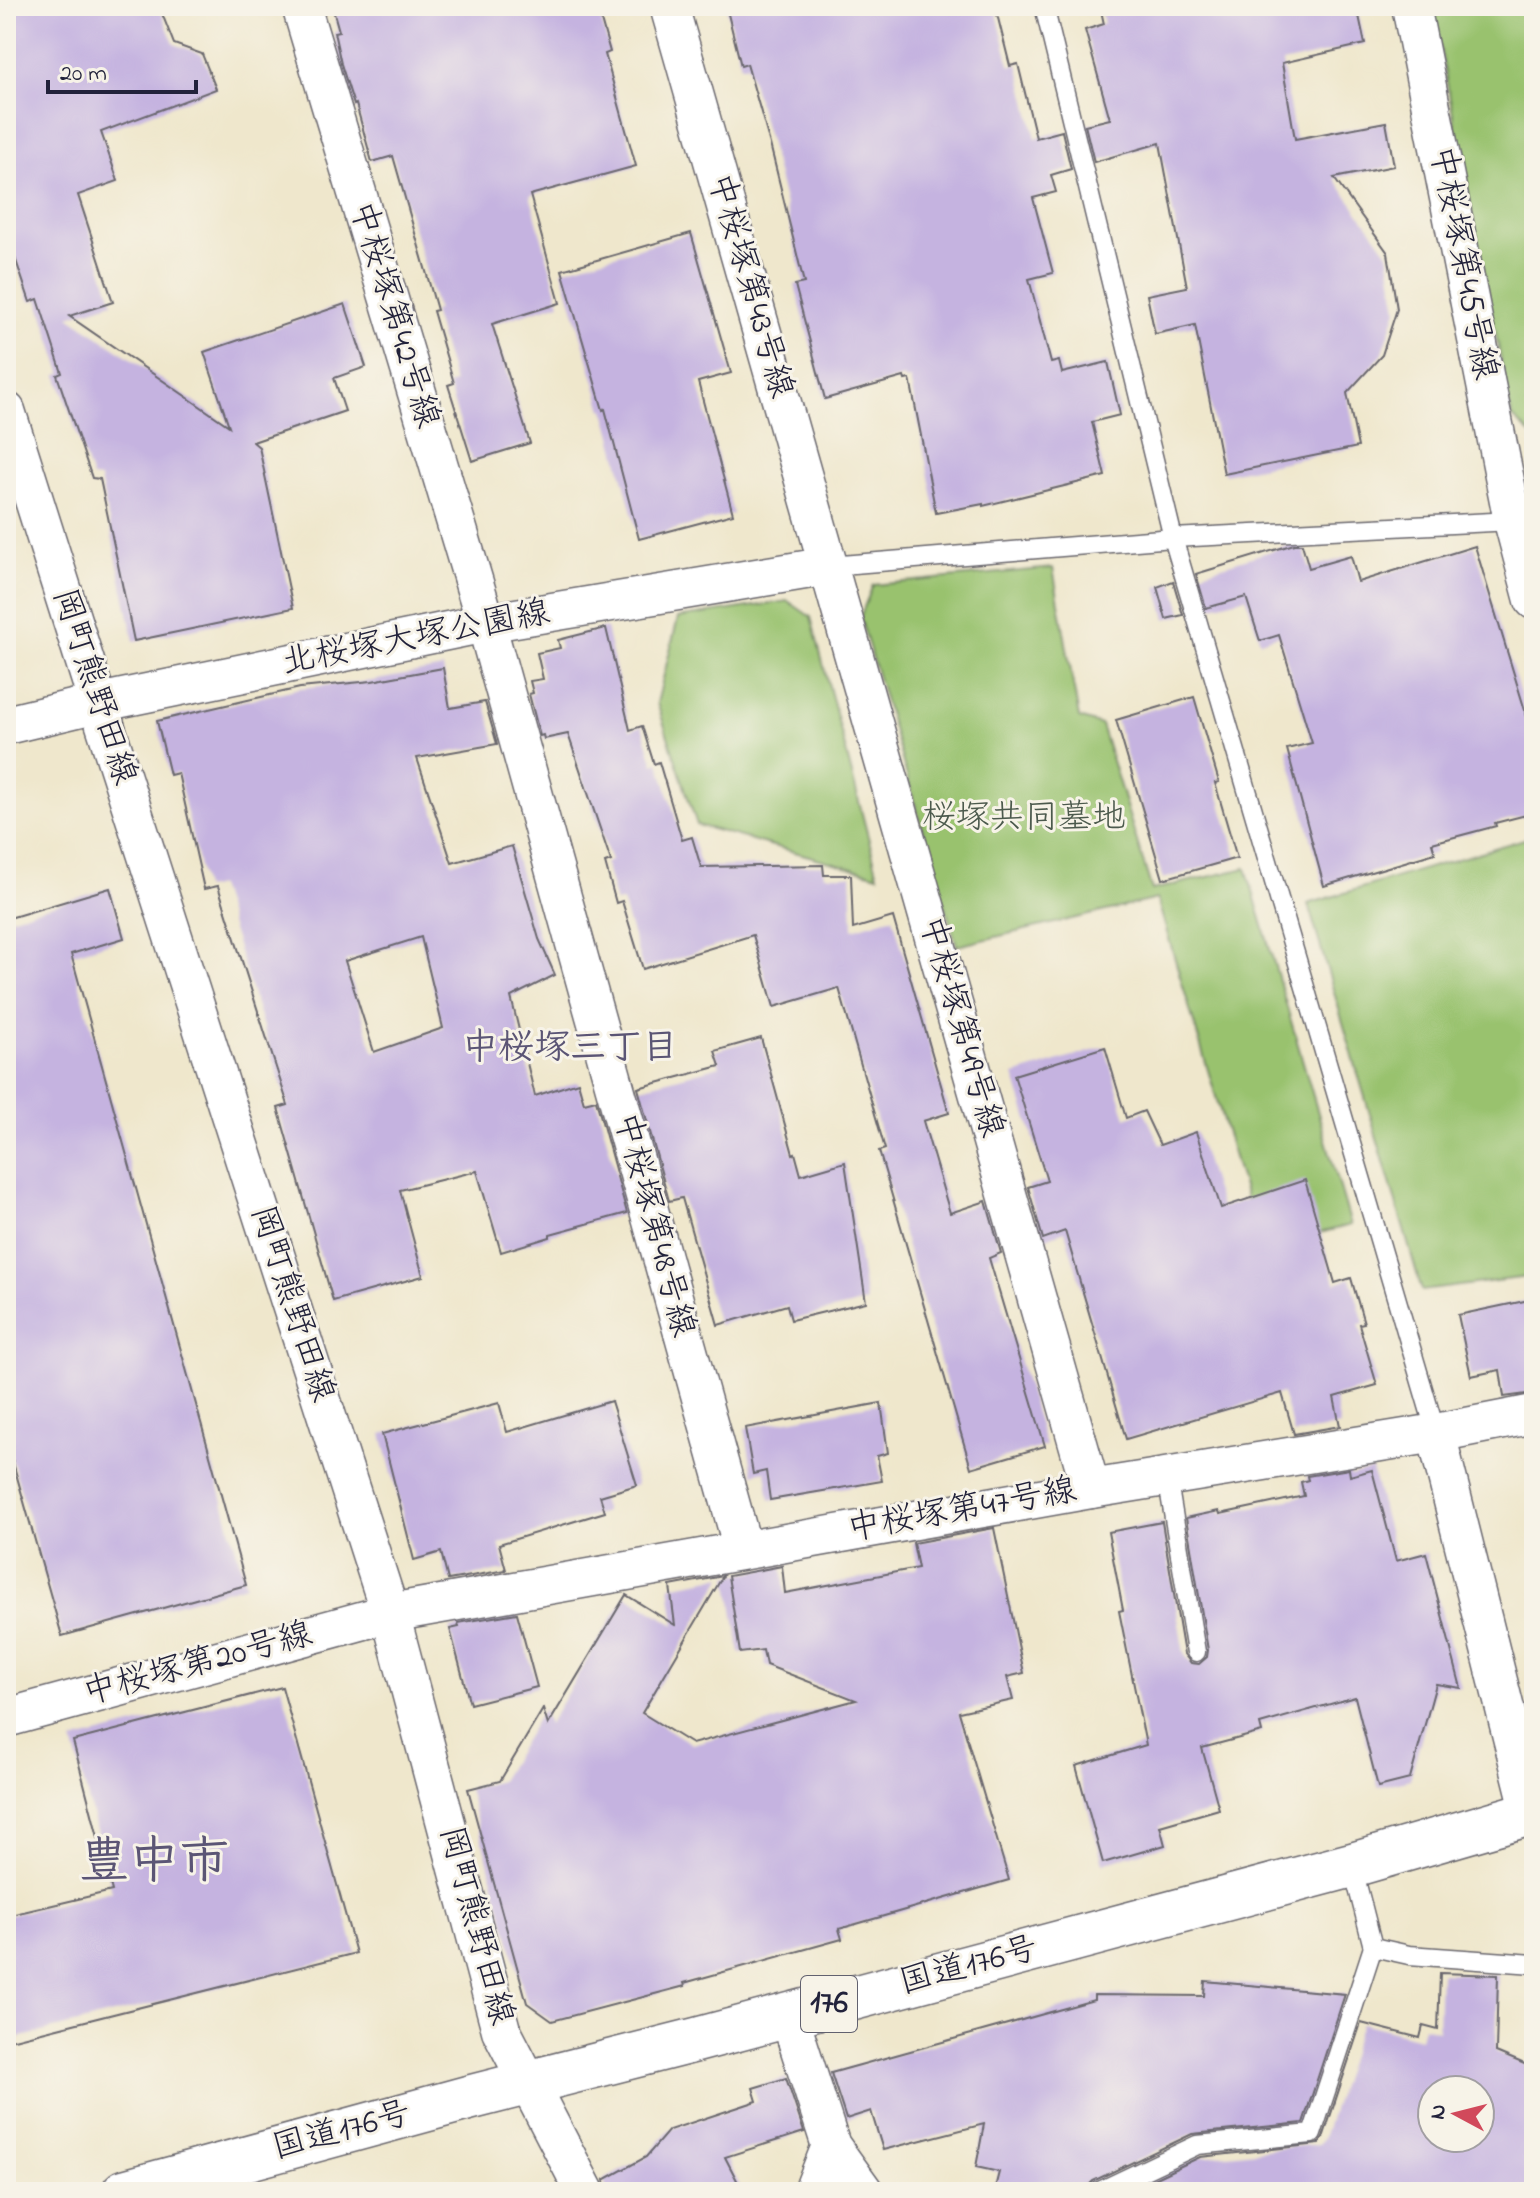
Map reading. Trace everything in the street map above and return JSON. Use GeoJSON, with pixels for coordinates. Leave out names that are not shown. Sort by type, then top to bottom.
{"type":"FeatureCollection","features":[{"type":"Feature","properties":{"kind":"highway","name":"国道176号"},"geometry":{"type":"LineString","coordinates":[[124,2192],[1352,1865],[1533,1812]]}},
{"type":"Feature","properties":{"kind":"street","name":"中桜塚第42号線"},"geometry":{"type":"LineString","coordinates":[[301,6],[486,623]]}},
{"type":"Feature","properties":{"kind":"street","name":"中桜塚第43号線"},"geometry":{"type":"LineString","coordinates":[[669,6],[829,566]]}},
{"type":"Feature","properties":{"kind":"street","name":"中桜塚第45号線"},"geometry":{"type":"LineString","coordinates":[[1411,6],[1523,522],[1534,600]]}},
{"type":"Feature","properties":{"kind":"street","name":"岡町熊野田線"},"geometry":{"type":"LineString","coordinates":[[6,411],[390,1613],[501,2030],[585,2192]]}},
{"type":"Feature","properties":{"kind":"street","name":"北桜塚大塚公園線"},"geometry":{"type":"LineString","coordinates":[[6,725],[486,623],[829,566]]}},
{"type":"Feature","properties":{"kind":"street","name":"中桜塚第49号線"},"geometry":{"type":"LineString","coordinates":[[829,566],[1091,1489]]}},
{"type":"Feature","properties":{"kind":"street","name":"中桜塚第48号線"},"geometry":{"type":"LineString","coordinates":[[486,623],[743,1549]]}},
{"type":"Feature","properties":{"kind":"street","name":"中桜塚第47号線"},"geometry":{"type":"LineString","coordinates":[[390,1613],[743,1549],[1534,1414]]}},
{"type":"Feature","properties":{"kind":"street"},"geometry":{"type":"LineString","coordinates":[[1436,1433],[1533,1812]]}},
{"type":"Feature","properties":{"kind":"street","name":"中桜塚第20号線"},"geometry":{"type":"LineString","coordinates":[[6,1718],[390,1613]]}},
{"type":"Feature","properties":{"kind":"street"},"geometry":{"type":"LineString","coordinates":[[789,2015],[831,2146],[864,2192]]}},
{"type":"Feature","properties":{"kind":"street"},"geometry":{"type":"LineString","coordinates":[[813,2192],[831,2146]]}},
{"type":"Feature","properties":{"kind":"lane"},"geometry":{"type":"LineString","coordinates":[[1044,6],[1173,538],[1436,1433]]}},
{"type":"Feature","properties":{"kind":"lane"},"geometry":{"type":"LineString","coordinates":[[829,566],[1173,538],[1523,522]]}},
{"type":"Feature","properties":{"kind":"lane"},"geometry":{"type":"LineString","coordinates":[[1167,1476],[1196,1652]]}},
{"type":"Feature","properties":{"kind":"lane"},"geometry":{"type":"LineString","coordinates":[[1098,2192],[1197,2145],[1312,2134],[1373,1947],[1352,1865]]}},
{"type":"Feature","properties":{"kind":"lane"},"geometry":{"type":"LineString","coordinates":[[1373,1947],[1409,1955],[1534,1964]]}},
{"type":"Feature","properties":{"kind":"green space"},"geometry":{"type":"Polygon","coordinates":[[[1432,6],[1534,6],[1534,437],[1512,417],[1432,6]]]}},
{"type":"Feature","properties":{"kind":"green space","name":"桜塚共同墓地"},"geometry":{"type":"Polygon","coordinates":[[[1053,568],[1079,718],[1101,725],[1152,890],[1246,868],[1351,1225],[1261,1248],[1157,899],[957,946],[860,617],[873,585],[1053,568]]]}},
{"type":"Feature","properties":{"kind":"green space"},"geometry":{"type":"Polygon","coordinates":[[[788,601],[811,617],[878,875],[697,825],[657,703],[678,618],[788,601]]]}},
{"type":"Feature","properties":{"kind":"green space"},"geometry":{"type":"Polygon","coordinates":[[[1534,836],[1534,1276],[1422,1291],[1308,904],[1534,836]]]}},
{"type":"Feature","properties":{"kind":"building"},"geometry":{"type":"Polygon","coordinates":[[[6,6],[159,6],[174,44],[202,54],[216,89],[101,132],[118,181],[78,195],[113,302],[69,316],[229,426],[204,352],[345,304],[366,367],[334,378],[345,411],[253,442],[259,447],[293,608],[134,641],[100,479],[92,478],[57,375],[62,373],[38,299],[30,302],[6,231],[6,6]]]}},
{"type":"Feature","properties":{"kind":"building"},"geometry":{"type":"Polygon","coordinates":[[[332,6],[597,6],[610,52],[605,54],[636,166],[530,195],[560,303],[492,324],[530,443],[472,461],[448,385],[454,383],[433,311],[437,310],[393,156],[372,162],[341,64],[334,32],[339,31],[332,6]]]}},
{"type":"Feature","properties":{"kind":"building"},"geometry":{"type":"Polygon","coordinates":[[[726,6],[995,6],[1010,66],[1018,64],[1036,138],[1062,131],[1071,169],[1051,175],[1056,192],[1033,198],[1053,273],[1029,279],[1051,363],[1059,361],[1062,373],[1108,362],[1120,415],[1092,422],[1105,476],[983,506],[936,513],[910,379],[905,380],[904,377],[825,399],[795,285],[804,283],[770,144],[747,64],[741,66],[726,6]]]}},
{"type":"Feature","properties":{"kind":"building"},"geometry":{"type":"Polygon","coordinates":[[[1100,6],[1357,6],[1365,44],[1282,63],[1295,139],[1386,122],[1394,166],[1334,178],[1388,253],[1397,309],[1382,355],[1347,393],[1358,447],[1224,474],[1195,325],[1155,334],[1147,295],[1187,287],[1160,143],[1094,162],[1085,125],[1110,119],[1085,30],[1104,24],[1100,6]]]}},
{"type":"Feature","properties":{"kind":"building"},"geometry":{"type":"Polygon","coordinates":[[[691,233],[731,373],[698,382],[733,514],[639,539],[605,409],[562,270],[691,233]]]}},
{"type":"Feature","properties":{"kind":"building"},"geometry":{"type":"Polygon","coordinates":[[[1302,544],[1309,568],[1351,556],[1358,582],[1475,546],[1534,740],[1534,813],[1432,843],[1435,853],[1324,886],[1287,749],[1312,743],[1279,635],[1260,641],[1246,597],[1206,608],[1196,574],[1302,544]]]}},
{"type":"Feature","properties":{"kind":"building"},"geometry":{"type":"Polygon","coordinates":[[[1173,581],[1183,615],[1166,619],[1157,587],[1173,581]]]}},
{"type":"Feature","properties":{"kind":"building"},"geometry":{"type":"Polygon","coordinates":[[[606,628],[630,730],[642,726],[654,764],[659,762],[682,840],[692,837],[701,867],[823,865],[824,875],[851,875],[853,929],[893,917],[949,1113],[923,1121],[950,1213],[986,1201],[1001,1253],[989,1258],[1045,1446],[971,1468],[879,1151],[885,1149],[839,988],[774,1007],[753,935],[643,969],[622,901],[616,903],[605,863],[611,861],[568,734],[544,739],[543,735],[540,736],[529,694],[533,693],[530,681],[543,679],[537,653],[560,648],[558,640],[606,628]]]}},
{"type":"Feature","properties":{"kind":"building"},"geometry":{"type":"Polygon","coordinates":[[[443,668],[450,708],[485,702],[497,744],[417,758],[452,863],[512,846],[539,939],[555,975],[511,997],[535,1096],[578,1082],[584,1103],[596,1100],[627,1213],[550,1234],[550,1237],[501,1252],[477,1171],[400,1190],[423,1276],[333,1301],[278,1108],[288,1105],[218,886],[204,889],[178,773],[170,775],[157,721],[300,688],[372,681],[443,668]],[[421,937],[345,961],[374,1052],[443,1028],[421,937]]]}},
{"type":"Feature","properties":{"kind":"building"},"geometry":{"type":"Polygon","coordinates":[[[1194,697],[1237,858],[1163,879],[1116,720],[1194,697]]]}},
{"type":"Feature","properties":{"kind":"building"},"geometry":{"type":"Polygon","coordinates":[[[110,888],[124,938],[71,954],[246,1585],[62,1636],[6,1438],[6,919],[110,888]]]}},
{"type":"Feature","properties":{"kind":"building"},"geometry":{"type":"Polygon","coordinates":[[[761,1038],[801,1175],[845,1162],[866,1302],[791,1320],[787,1305],[718,1325],[682,1198],[669,1201],[638,1088],[720,1066],[715,1051],[761,1038]]]}},
{"type":"Feature","properties":{"kind":"building"},"geometry":{"type":"Polygon","coordinates":[[[1105,1047],[1126,1118],[1144,1111],[1160,1145],[1196,1132],[1221,1208],[1305,1180],[1335,1283],[1351,1278],[1364,1323],[1359,1324],[1377,1385],[1334,1397],[1340,1426],[1294,1434],[1282,1393],[1126,1439],[1065,1231],[1043,1239],[1028,1187],[1047,1181],[1014,1075],[1105,1047]]]}},
{"type":"Feature","properties":{"kind":"building"},"geometry":{"type":"Polygon","coordinates":[[[1534,1299],[1534,1393],[1504,1397],[1500,1370],[1471,1376],[1458,1315],[1534,1299]]]}},
{"type":"Feature","properties":{"kind":"building"},"geometry":{"type":"Polygon","coordinates":[[[611,1401],[637,1485],[600,1496],[605,1512],[499,1544],[506,1570],[448,1580],[441,1552],[414,1560],[382,1434],[499,1403],[507,1432],[611,1401]]]}},
{"type":"Feature","properties":{"kind":"building"},"geometry":{"type":"Polygon","coordinates":[[[881,1403],[888,1453],[877,1456],[882,1481],[770,1500],[766,1471],[753,1474],[745,1428],[881,1403]]]}},
{"type":"Feature","properties":{"kind":"building"},"geometry":{"type":"Polygon","coordinates":[[[1349,1469],[1350,1476],[1372,1470],[1396,1561],[1426,1553],[1461,1688],[1436,1684],[1410,1779],[1378,1787],[1355,1697],[1260,1724],[1262,1732],[1202,1748],[1219,1809],[1160,1826],[1165,1845],[1103,1863],[1076,1766],[1146,1745],[1119,1611],[1123,1610],[1108,1532],[1162,1522],[1184,1654],[1191,1663],[1199,1664],[1207,1657],[1208,1650],[1186,1518],[1304,1496],[1301,1482],[1308,1480],[1307,1476],[1349,1469]]]}},
{"type":"Feature","properties":{"kind":"building"},"geometry":{"type":"Polygon","coordinates":[[[994,1528],[1024,1673],[1007,1677],[1013,1700],[959,1712],[1009,1880],[839,1929],[842,1939],[684,1983],[685,1986],[552,2021],[527,2003],[468,1789],[500,1781],[543,1709],[548,1725],[626,1595],[675,1625],[670,1586],[723,1576],[642,1713],[692,1744],[856,1700],[766,1665],[763,1650],[740,1653],[728,1576],[782,1566],[785,1593],[918,1568],[913,1543],[994,1528]]]}},
{"type":"Feature","properties":{"kind":"building"},"geometry":{"type":"Polygon","coordinates":[[[517,1613],[537,1687],[470,1704],[450,1629],[459,1627],[458,1623],[517,1613]]]}},
{"type":"Feature","properties":{"kind":"building"},"geometry":{"type":"Polygon","coordinates":[[[282,1687],[356,1953],[6,2041],[6,1916],[112,1891],[73,1741],[282,1687]]]}},
{"type":"Feature","properties":{"kind":"building"},"geometry":{"type":"Polygon","coordinates":[[[1440,1973],[1498,1975],[1496,2052],[1534,2068],[1534,2192],[1126,2192],[1200,2157],[1319,2144],[1361,2023],[1420,2038],[1423,2026],[1438,2030],[1440,1973]]]}},
{"type":"Feature","properties":{"kind":"building"},"geometry":{"type":"Polygon","coordinates":[[[1205,1981],[1345,1994],[1303,2123],[1192,2134],[1093,2181],[1086,2192],[994,2192],[999,2172],[976,2167],[984,2124],[883,2150],[871,2111],[846,2119],[831,2073],[1094,2000],[1094,1995],[1204,1996],[1205,1981]]]}},
{"type":"Feature","properties":{"kind":"building"},"geometry":{"type":"Polygon","coordinates":[[[786,2078],[804,2132],[725,2157],[743,2192],[607,2192],[604,2180],[646,2157],[669,2130],[757,2101],[753,2088],[786,2078]]]}},
{"type":"Feature","properties":{"kind":"district","name":"中桜塚三丁目"},"geometry":{"type":"Point","coordinates":[570,1049]}},
{"type":"Feature","properties":{"kind":"district","name":"豊中市"},"geometry":{"type":"Point","coordinates":[154,1863]}}]}
